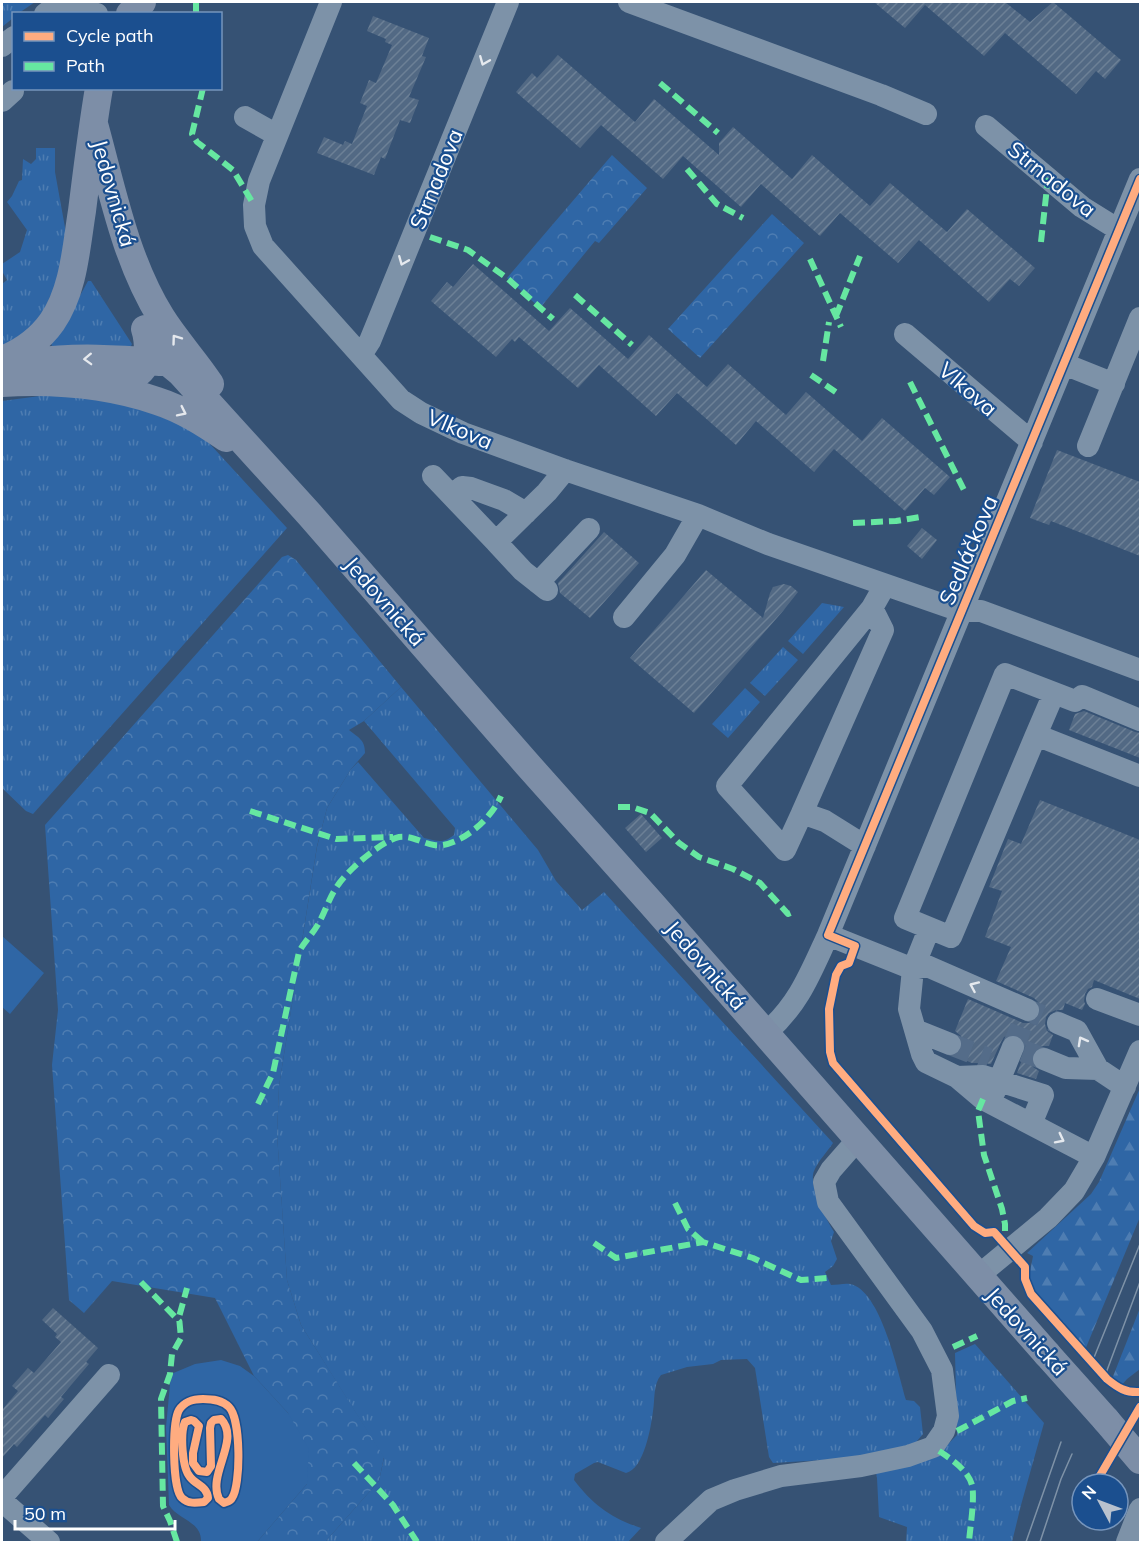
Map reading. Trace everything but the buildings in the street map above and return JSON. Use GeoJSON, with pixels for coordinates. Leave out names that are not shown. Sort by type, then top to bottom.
{"type":"FeatureCollection","features":[{"type":"Feature","properties":{"kind":"main road","name":"Jedovnická"},"geometry":{"type":"LineString","coordinates":[[2,360],[25,349],[42,334],[52,321],[65,296],[74,265],[99,90]]}},
{"type":"Feature","properties":{"kind":"main road","name":"Jedovnická"},"geometry":{"type":"LineString","coordinates":[[94,124],[94,171],[100,219],[107,244],[118,272],[165,362],[310,515],[1140,1460]]}},
{"type":"Feature","properties":{"kind":"main road","name":"Jedovnická"},"geometry":{"type":"LineString","coordinates":[[94,124],[128,245],[149,295],[161,317],[208,381],[270,473]]}},
{"type":"Feature","properties":{"kind":"main road"},"geometry":{"type":"LineString","coordinates":[[2,370],[34,362],[101,359],[165,362]]}},
{"type":"Feature","properties":{"kind":"main road"},"geometry":{"type":"LineString","coordinates":[[2,382],[86,384],[132,378],[142,370],[165,362]]}},
{"type":"Feature","properties":{"kind":"main road"},"geometry":{"type":"LineString","coordinates":[[86,384],[145,397],[171,406],[202,422],[270,473]]}},
{"type":"Feature","properties":{"kind":"street","name":"Vlkova"},"geometry":{"type":"LineString","coordinates":[[331,2],[258,182],[254,204],[255,226],[263,246],[401,400],[463,433],[698,515],[768,544],[961,612]]}},
{"type":"Feature","properties":{"kind":"street","name":"Strnadova"},"geometry":{"type":"LineString","coordinates":[[361,355],[370,341],[508,2]]}},
{"type":"Feature","properties":{"kind":"street"},"geometry":{"type":"LineString","coordinates":[[629,2],[870,90],[926,114]]}},
{"type":"Feature","properties":{"kind":"street"},"geometry":{"type":"LineString","coordinates":[[48,12],[90,12]]}},
{"type":"Feature","properties":{"kind":"street"},"geometry":{"type":"LineString","coordinates":[[245,117],[277,135]]}},
{"type":"Feature","properties":{"kind":"street","name":"Strnadova"},"geometry":{"type":"LineString","coordinates":[[986,126],[1082,207],[1128,224]]}},
{"type":"Feature","properties":{"kind":"street","name":"Sedláčkova"},"geometry":{"type":"LineString","coordinates":[[766,1034],[793,1005],[807,982],[828,935],[1064,364],[1128,224],[1140,179]]}},
{"type":"Feature","properties":{"kind":"street"},"geometry":{"type":"LineString","coordinates":[[1088,446],[1140,318]]}},
{"type":"Feature","properties":{"kind":"street","name":"Vlkova"},"geometry":{"type":"LineString","coordinates":[[905,334],[1032,442]]}},
{"type":"Feature","properties":{"kind":"street"},"geometry":{"type":"LineString","coordinates":[[1064,364],[1114,384]]}},
{"type":"Feature","properties":{"kind":"street"},"geometry":{"type":"LineString","coordinates":[[496,542],[547,492],[565,470]]}},
{"type":"Feature","properties":{"kind":"street"},"geometry":{"type":"LineString","coordinates":[[433,476],[523,571],[542,586],[589,529]]}},
{"type":"Feature","properties":{"kind":"street"},"geometry":{"type":"LineString","coordinates":[[452,496],[462,487],[471,488],[504,500],[526,513]]}},
{"type":"Feature","properties":{"kind":"street"},"geometry":{"type":"LineString","coordinates":[[624,617],[675,555],[698,515]]}},
{"type":"Feature","properties":{"kind":"street"},"geometry":{"type":"LineString","coordinates":[[872,608],[883,630],[785,850],[728,786],[872,608],[885,585]]}},
{"type":"Feature","properties":{"kind":"street","name":"Sedláčkova"},"geometry":{"type":"LineString","coordinates":[[961,612],[981,611],[1140,670]]}},
{"type":"Feature","properties":{"kind":"street"},"geometry":{"type":"LineString","coordinates":[[1070,697],[1036,735],[951,937],[905,918],[1005,674],[1140,720]]}},
{"type":"Feature","properties":{"kind":"street"},"geometry":{"type":"LineString","coordinates":[[1036,735],[1140,776]]}},
{"type":"Feature","properties":{"kind":"street"},"geometry":{"type":"LineString","coordinates":[[802,813],[825,821],[866,846]]}},
{"type":"Feature","properties":{"kind":"street"},"geometry":{"type":"LineString","coordinates":[[929,929],[913,969],[909,1009],[926,1062],[957,1077],[983,1099],[1094,1157]]}},
{"type":"Feature","properties":{"kind":"street"},"geometry":{"type":"LineString","coordinates":[[828,935],[913,969],[927,966],[1028,1010]]}},
{"type":"Feature","properties":{"kind":"street"},"geometry":{"type":"LineString","coordinates":[[1097,999],[1140,1015]]}},
{"type":"Feature","properties":{"kind":"street"},"geometry":{"type":"LineString","coordinates":[[1058,1023],[1077,1031],[1098,1069],[1125,1087]]}},
{"type":"Feature","properties":{"kind":"street"},"geometry":{"type":"LineString","coordinates":[[915,1030],[950,1044]]}},
{"type":"Feature","properties":{"kind":"street"},"geometry":{"type":"LineString","coordinates":[[978,1276],[1048,1218],[1074,1191],[1094,1157],[1140,1051]]}},
{"type":"Feature","properties":{"kind":"street"},"geometry":{"type":"LineString","coordinates":[[1044,1059],[1065,1068],[1098,1069]]}},
{"type":"Feature","properties":{"kind":"street"},"geometry":{"type":"LineString","coordinates":[[957,1077],[983,1076],[1002,1063]]}},
{"type":"Feature","properties":{"kind":"street"},"geometry":{"type":"LineString","coordinates":[[1002,1063],[1036,1093]]}},
{"type":"Feature","properties":{"kind":"street"},"geometry":{"type":"LineString","coordinates":[[989,1102],[1002,1063]]}},
{"type":"Feature","properties":{"kind":"street"},"geometry":{"type":"LineString","coordinates":[[1024,1120],[1036,1093],[1065,1068]]}},
{"type":"Feature","properties":{"kind":"street"},"geometry":{"type":"LineString","coordinates":[[666,1542],[711,1500],[735,1490],[781,1476],[861,1466],[908,1456],[933,1447],[944,1431],[948,1416],[942,1370],[922,1331],[828,1202],[824,1182],[831,1170],[859,1138]]}},
{"type":"Feature","properties":{"kind":"street"},"geometry":{"type":"LineString","coordinates":[[49,1542],[2,1499],[109,1375]]}},
{"type":"Feature","properties":{"kind":"street"},"geometry":{"type":"LineString","coordinates":[[1127,1542],[1140,1509]]}},
{"type":"Feature","properties":{"kind":"green space"},"geometry":{"type":"Polygon","coordinates":[[[2,2],[35,2],[20,12],[12,12],[12,19],[2,27],[2,2]]]}},
{"type":"Feature","properties":{"kind":"green space"},"geometry":{"type":"Polygon","coordinates":[[[36,148],[55,148],[55,172],[66,233],[63,269],[37,325],[2,350],[2,284],[7,280],[2,271],[2,264],[20,252],[27,230],[7,202],[19,181],[22,180],[23,159],[31,164],[36,159],[36,148]]]}},
{"type":"Feature","properties":{"kind":"green space"},"geometry":{"type":"Polygon","coordinates":[[[612,155],[647,188],[599,243],[595,241],[540,308],[507,278],[612,155]]]}},
{"type":"Feature","properties":{"kind":"green space"},"geometry":{"type":"Polygon","coordinates":[[[772,214],[804,243],[700,358],[668,329],[772,214]]]}},
{"type":"Feature","properties":{"kind":"green space"},"geometry":{"type":"Polygon","coordinates":[[[88,281],[91,281],[132,344],[131,346],[52,346],[51,343],[88,281]]]}},
{"type":"Feature","properties":{"kind":"green space"},"geometry":{"type":"Polygon","coordinates":[[[55,394],[109,397],[198,431],[287,528],[33,814],[26,811],[2,788],[2,401],[55,394]]]}},
{"type":"Feature","properties":{"kind":"green space"},"geometry":{"type":"Polygon","coordinates":[[[288,555],[296,560],[401,687],[364,721],[349,730],[363,742],[365,753],[351,769],[327,808],[317,846],[279,1086],[277,1134],[287,1280],[301,1325],[384,1457],[379,1481],[325,1542],[257,1542],[307,1484],[288,1413],[254,1376],[215,1298],[112,1281],[84,1313],[69,1300],[52,1065],[58,1010],[45,825],[282,557],[288,555]]]}},
{"type":"Feature","properties":{"kind":"green space"},"geometry":{"type":"Polygon","coordinates":[[[822,603],[844,607],[803,654],[788,641],[822,603]]]}},
{"type":"Feature","properties":{"kind":"green space"},"geometry":{"type":"Polygon","coordinates":[[[783,647],[798,660],[765,696],[750,683],[783,647]]]}},
{"type":"Feature","properties":{"kind":"green space"},"geometry":{"type":"Polygon","coordinates":[[[401,687],[538,850],[556,881],[582,910],[604,892],[833,1143],[818,1164],[813,1177],[813,1185],[819,1202],[834,1232],[831,1241],[837,1259],[833,1266],[825,1272],[831,1285],[850,1284],[861,1290],[871,1301],[887,1334],[906,1400],[914,1401],[920,1407],[923,1434],[917,1441],[942,1450],[957,1435],[955,1353],[975,1344],[1044,1423],[1012,1542],[906,1542],[907,1527],[879,1517],[877,1478],[873,1457],[773,1463],[769,1457],[755,1368],[747,1359],[721,1360],[713,1364],[687,1367],[661,1375],[655,1387],[648,1437],[638,1464],[626,1473],[598,1462],[575,1474],[574,1480],[596,1504],[621,1520],[641,1528],[628,1542],[325,1542],[379,1481],[384,1458],[301,1325],[287,1280],[277,1134],[279,1086],[317,847],[327,808],[351,769],[358,762],[424,838],[443,841],[454,835],[455,828],[364,721],[401,687]]]}},
{"type":"Feature","properties":{"kind":"green space"},"geometry":{"type":"Polygon","coordinates":[[[745,688],[760,702],[728,738],[712,724],[745,688]]]}},
{"type":"Feature","properties":{"kind":"green space"},"geometry":{"type":"Polygon","coordinates":[[[2,936],[44,973],[10,1014],[2,1007],[2,936]]]}},
{"type":"Feature","properties":{"kind":"green space"},"geometry":{"type":"Polygon","coordinates":[[[1140,1088],[1140,1217],[1085,1350],[1038,1297],[1030,1279],[1033,1256],[1027,1253],[1091,1194],[1099,1182],[1140,1088]]]}},
{"type":"Feature","properties":{"kind":"green space"},"geometry":{"type":"Polygon","coordinates":[[[1140,1308],[1140,1369],[1121,1386],[1112,1379],[1140,1308]]]}},
{"type":"Feature","properties":{"kind":"green space"},"geometry":{"type":"Polygon","coordinates":[[[221,1360],[240,1366],[254,1376],[288,1413],[309,1449],[307,1484],[257,1542],[201,1542],[198,1529],[169,1505],[166,1427],[171,1374],[195,1364],[221,1360]]]}},
{"type":"Feature","properties":{"kind":"tunnel"},"geometry":{"type":"LineString","coordinates":[[1044,1059],[1013,1047],[1028,1010],[1058,1023]]}},
{"type":"Feature","properties":{"kind":"tunnel"},"geometry":{"type":"LineString","coordinates":[[950,1044],[989,1059]]}},
{"type":"Feature","properties":{"kind":"tram line"},"geometry":{"type":"LineString","coordinates":[[1093,1360],[1140,1244]]}},
{"type":"Feature","properties":{"kind":"tram line"},"geometry":{"type":"LineString","coordinates":[[1106,1373],[1140,1282]]}},
{"type":"Feature","properties":{"kind":"tram line"},"geometry":{"type":"LineString","coordinates":[[1026,1542],[1061,1442]]}},
{"type":"Feature","properties":{"kind":"tram line"},"geometry":{"type":"LineString","coordinates":[[1040,1542],[1072,1454]]}},
{"type":"Feature","properties":{"kind":"marked path"},"geometry":{"type":"LineString","coordinates":[[196,2],[196,12]]}},
{"type":"Feature","properties":{"kind":"marked path"},"geometry":{"type":"LineString","coordinates":[[660,83],[718,133]]}},
{"type":"Feature","properties":{"kind":"marked path"},"geometry":{"type":"LineString","coordinates":[[203,90],[192,134],[197,142],[233,170],[254,205]]}},
{"type":"Feature","properties":{"kind":"marked path"},"geometry":{"type":"LineString","coordinates":[[687,169],[717,204],[743,218]]}},
{"type":"Feature","properties":{"kind":"marked path"},"geometry":{"type":"LineString","coordinates":[[1041,242],[1048,178]]}},
{"type":"Feature","properties":{"kind":"marked path"},"geometry":{"type":"LineString","coordinates":[[430,237],[468,250],[507,278],[553,319]]}},
{"type":"Feature","properties":{"kind":"marked path"},"geometry":{"type":"LineString","coordinates":[[836,316],[860,256]]}},
{"type":"Feature","properties":{"kind":"marked path"},"geometry":{"type":"LineString","coordinates":[[810,259],[841,327]]}},
{"type":"Feature","properties":{"kind":"marked path"},"geometry":{"type":"LineString","coordinates":[[575,295],[632,345]]}},
{"type":"Feature","properties":{"kind":"marked path"},"geometry":{"type":"LineString","coordinates":[[823,361],[829,322]]}},
{"type":"Feature","properties":{"kind":"marked path"},"geometry":{"type":"LineString","coordinates":[[811,375],[837,393]]}},
{"type":"Feature","properties":{"kind":"marked path"},"geometry":{"type":"LineString","coordinates":[[910,382],[965,492]]}},
{"type":"Feature","properties":{"kind":"marked path"},"geometry":{"type":"LineString","coordinates":[[853,523],[896,521],[920,517]]}},
{"type":"Feature","properties":{"kind":"marked path"},"geometry":{"type":"LineString","coordinates":[[258,1104],[273,1073],[299,952],[317,926],[332,895],[343,879],[374,850],[399,837],[408,837],[434,845],[457,841],[484,820],[501,796]]}},
{"type":"Feature","properties":{"kind":"marked path"},"geometry":{"type":"LineString","coordinates":[[618,807],[632,807],[650,813],[679,843],[699,857],[733,869],[760,883],[788,914],[795,911]]}},
{"type":"Feature","properties":{"kind":"marked path"},"geometry":{"type":"LineString","coordinates":[[250,811],[336,839],[393,837]]}},
{"type":"Feature","properties":{"kind":"marked path"},"geometry":{"type":"LineString","coordinates":[[983,1099],[978,1111],[984,1155],[1002,1209],[1005,1231]]}},
{"type":"Feature","properties":{"kind":"marked path"},"geometry":{"type":"LineString","coordinates":[[675,1203],[688,1229],[703,1242]]}},
{"type":"Feature","properties":{"kind":"marked path"},"geometry":{"type":"LineString","coordinates":[[594,1243],[616,1258],[703,1242],[753,1258],[801,1280],[828,1278]]}},
{"type":"Feature","properties":{"kind":"marked path"},"geometry":{"type":"LineString","coordinates":[[141,1282],[180,1322]]}},
{"type":"Feature","properties":{"kind":"marked path"},"geometry":{"type":"LineString","coordinates":[[177,1542],[163,1506],[161,1399],[170,1374],[172,1354],[181,1338],[179,1317],[187,1288]]}},
{"type":"Feature","properties":{"kind":"marked path"},"geometry":{"type":"LineString","coordinates":[[953,1347],[977,1336]]}},
{"type":"Feature","properties":{"kind":"marked path"},"geometry":{"type":"LineString","coordinates":[[957,1431],[1013,1401],[1027,1398]]}},
{"type":"Feature","properties":{"kind":"marked path"},"geometry":{"type":"LineString","coordinates":[[939,1451],[963,1470],[972,1485],[973,1505],[969,1542]]}},
{"type":"Feature","properties":{"kind":"marked path"},"geometry":{"type":"LineString","coordinates":[[354,1463],[393,1505],[417,1542]]}},
{"type":"Feature","properties":{"kind":"cycle path"},"geometry":{"type":"LineString","coordinates":[[1140,179],[828,935],[855,946],[849,963],[841,966],[836,975],[829,1009],[830,1052],[833,1063],[974,1226],[985,1233],[994,1232],[1025,1267],[1025,1279],[1031,1294],[1107,1379],[1122,1389],[1140,1392]]}},
{"type":"Feature","properties":{"kind":"cycle path"},"geometry":{"type":"LineString","coordinates":[[203,1399],[217,1400],[229,1407],[236,1424],[237,1480],[232,1498],[224,1503],[219,1499],[216,1489],[227,1437],[226,1427],[221,1419],[211,1423],[211,1466],[207,1472],[199,1471],[193,1463],[199,1426],[191,1420],[185,1422],[183,1427],[183,1450],[187,1473],[206,1491],[208,1498],[204,1502],[187,1501],[182,1498],[176,1482],[175,1428],[179,1410],[193,1400],[203,1399]]}},
{"type":"Feature","properties":{"kind":"cycle path"},"geometry":{"type":"LineString","coordinates":[[1102,1472],[1140,1407]]}}]}
